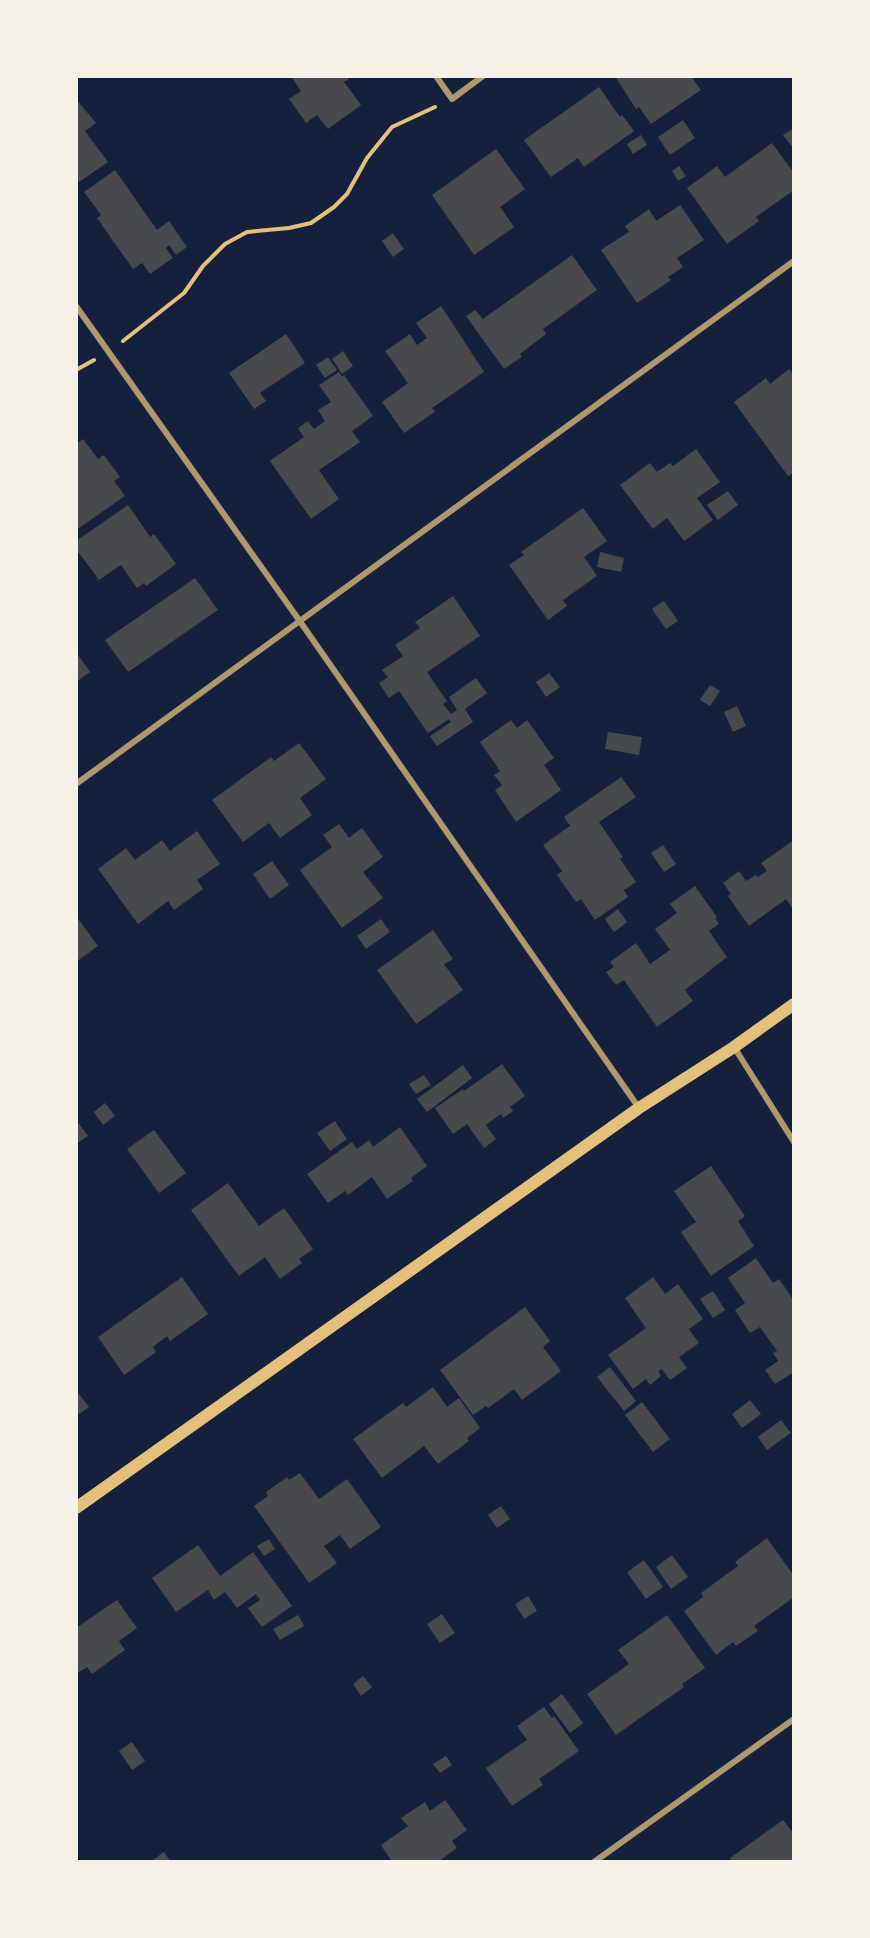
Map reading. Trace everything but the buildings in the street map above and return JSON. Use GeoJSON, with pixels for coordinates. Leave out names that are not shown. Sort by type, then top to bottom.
{"type":"FeatureCollection","features":[{"type":"Feature","properties":{"kind":"main road"},"geometry":{"type":"LineString","coordinates":[[76,1508],[639,1108],[734,1047],[794,1004]]}},
{"type":"Feature","properties":{"kind":"street"},"geometry":{"type":"LineString","coordinates":[[436,76],[452,99],[483,76]]}},
{"type":"Feature","properties":{"kind":"street"},"geometry":{"type":"LineString","coordinates":[[76,784],[794,261]]}},
{"type":"Feature","properties":{"kind":"street"},"geometry":{"type":"LineString","coordinates":[[76,306],[299,620],[639,1108]]}},
{"type":"Feature","properties":{"kind":"street"},"geometry":{"type":"LineString","coordinates":[[734,1047],[794,1142]]}},
{"type":"Feature","properties":{"kind":"street"},"geometry":{"type":"LineString","coordinates":[[594,1862],[794,1719]]}},
{"type":"Feature","properties":{"kind":"path"},"geometry":{"type":"LineString","coordinates":[[76,370],[152,320],[184,293],[203,266],[225,244],[247,232],[289,228],[311,223],[334,207],[346,194],[367,158],[392,127],[452,99]]}}]}
